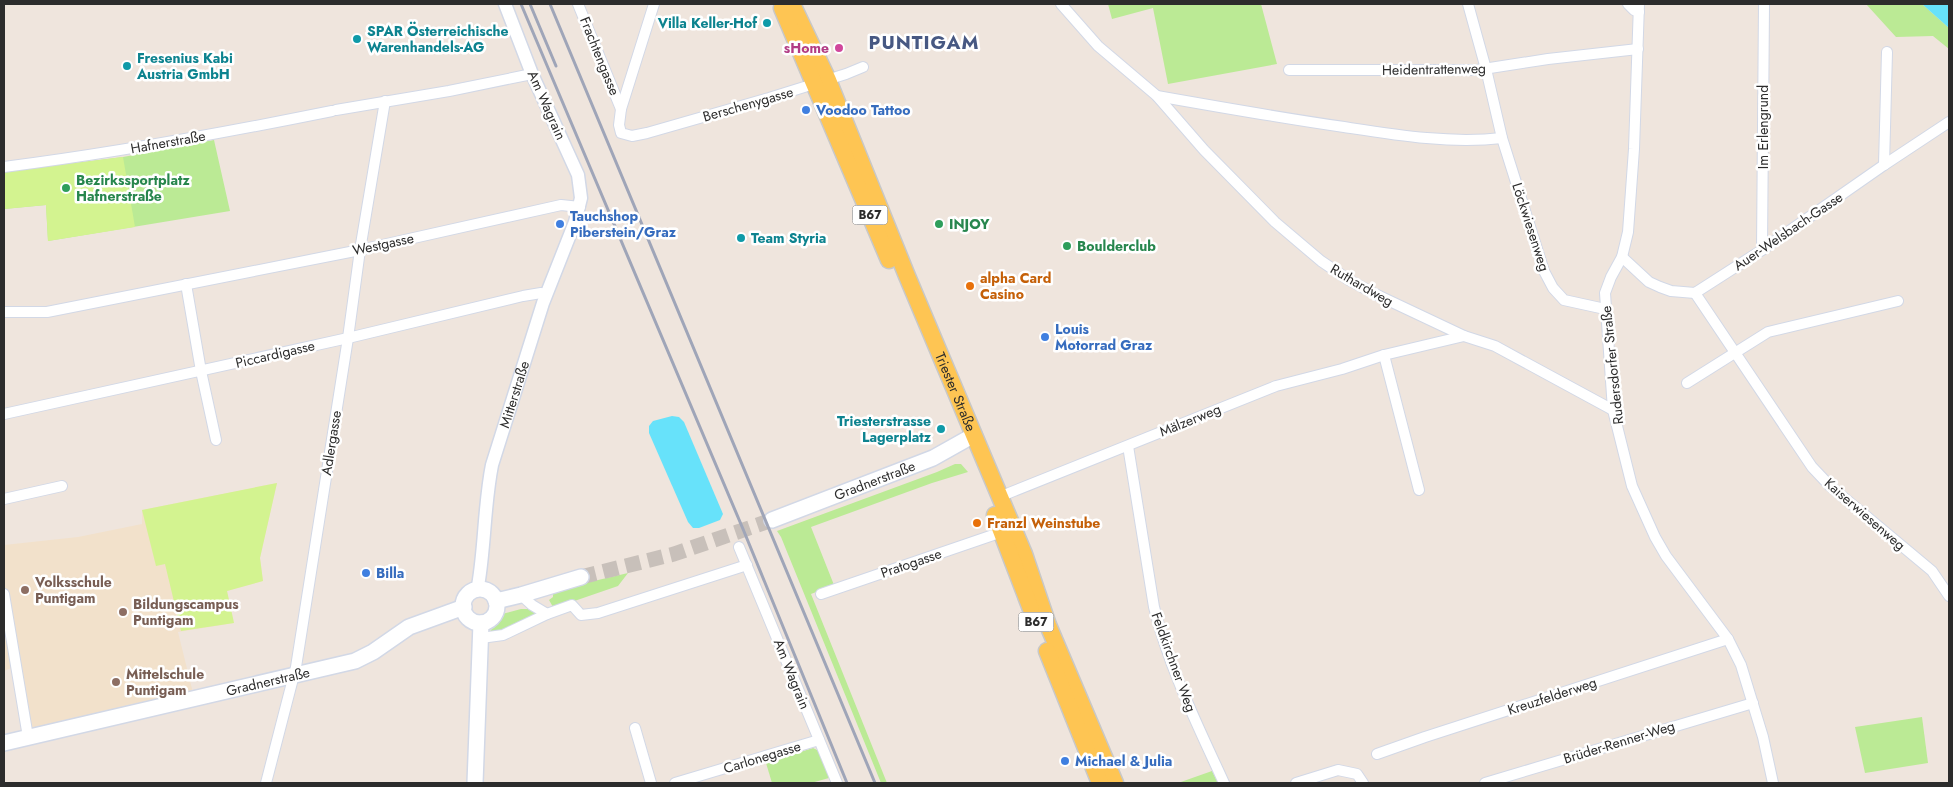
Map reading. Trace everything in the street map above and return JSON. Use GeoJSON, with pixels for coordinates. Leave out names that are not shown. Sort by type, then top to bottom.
{"type":"FeatureCollection","features":[{"type":"Feature","properties":{"kind":"main road","name":"Triester Straße"},"geometry":{"type":"LineString","coordinates":[[780,4],[821,82]]}},
{"type":"Feature","properties":{"kind":"main road","name":"Triester Straße"},"geometry":{"type":"LineString","coordinates":[[792,4],[821,82],[907,276],[969,437],[1002,532],[1100,783]]}},
{"type":"Feature","properties":{"kind":"main road","name":"Triester Straße"},"geometry":{"type":"LineString","coordinates":[[969,437],[999,497],[1024,554],[1048,624],[1115,783]]}},
{"type":"Feature","properties":{"kind":"main road","name":"Gradnerstraße"},"geometry":{"type":"LineString","coordinates":[[772,520],[932,458],[969,437]]}},
{"type":"Feature","properties":{"kind":"main road"},"geometry":{"type":"LineString","coordinates":[[496,601],[521,596],[581,577]]}},
{"type":"Feature","properties":{"kind":"main road"},"geometry":{"type":"LineString","coordinates":[[475,783],[481,630],[496,610],[496,601],[491,593],[479,590],[468,595],[464,607],[469,618],[481,630]]}},
{"type":"Feature","properties":{"kind":"main road","name":"Gradnerstraße"},"geometry":{"type":"LineString","coordinates":[[4,743],[355,661],[373,652],[409,627],[464,607]]}},
{"type":"Feature","properties":{"kind":"street","name":"Am Wagrain"},"geometry":{"type":"LineString","coordinates":[[505,4],[532,74],[578,175],[581,189],[580,207]]}},
{"type":"Feature","properties":{"kind":"street","name":"Frachtengasse"},"geometry":{"type":"LineString","coordinates":[[578,4],[621,109]]}},
{"type":"Feature","properties":{"kind":"street"},"geometry":{"type":"LineString","coordinates":[[621,109],[654,4]]}},
{"type":"Feature","properties":{"kind":"street","name":"Ruthardweg"},"geometry":{"type":"LineString","coordinates":[[1061,4],[1098,46],[1157,96],[1204,150],[1275,222],[1321,261],[1349,280],[1464,336],[1494,346],[1613,410]]}},
{"type":"Feature","properties":{"kind":"street","name":"Löckwiesenweg"},"geometry":{"type":"LineString","coordinates":[[1468,4],[1502,138],[1546,276],[1564,300],[1605,308]]}},
{"type":"Feature","properties":{"kind":"street"},"geometry":{"type":"LineString","coordinates":[[1628,4],[1634,10],[1639,8]]}},
{"type":"Feature","properties":{"kind":"street","name":"Im Erlengrund"},"geometry":{"type":"LineString","coordinates":[[1762,250],[1764,4]]}},
{"type":"Feature","properties":{"kind":"street","name":"Rudersdorfer Straße"},"geometry":{"type":"LineString","coordinates":[[1639,8],[1632,184],[1628,232],[1622,257],[1605,293],[1613,410],[1632,486],[1655,537],[1666,556],[1728,639],[1741,665],[1753,703],[1771,783]]}},
{"type":"Feature","properties":{"kind":"street","name":"Heidentrattenweg"},"geometry":{"type":"LineString","coordinates":[[1289,70],[1486,69],[1548,58],[1638,49]]}},
{"type":"Feature","properties":{"kind":"street"},"geometry":{"type":"LineString","coordinates":[[1884,165],[1887,52]]}},
{"type":"Feature","properties":{"kind":"street","name":"Berschenygasse"},"geometry":{"type":"LineString","coordinates":[[621,109],[618,125],[621,133],[632,136],[821,82],[863,67]]}},
{"type":"Feature","properties":{"kind":"street","name":"Hafnerstraße"},"geometry":{"type":"LineString","coordinates":[[4,167],[115,151],[252,127],[532,74]]}},
{"type":"Feature","properties":{"kind":"street"},"geometry":{"type":"LineString","coordinates":[[1157,96],[1274,117],[1386,134],[1449,139],[1502,138]]}},
{"type":"Feature","properties":{"kind":"street","name":"Adlergasse"},"geometry":{"type":"LineString","coordinates":[[266,783],[294,675],[385,101]]}},
{"type":"Feature","properties":{"kind":"street","name":"Auer-Welsbach-Gasse"},"geometry":{"type":"LineString","coordinates":[[1695,293],[1762,250],[1949,122]]}},
{"type":"Feature","properties":{"kind":"street","name":"Westgasse"},"geometry":{"type":"LineString","coordinates":[[4,312],[47,312],[360,250],[561,205],[580,207]]}},
{"type":"Feature","properties":{"kind":"street","name":"Mitterstraße"},"geometry":{"type":"LineString","coordinates":[[479,590],[478,586],[484,554],[487,490],[492,465],[546,295],[580,207]]}},
{"type":"Feature","properties":{"kind":"street"},"geometry":{"type":"LineString","coordinates":[[1622,257],[1649,282],[1672,291],[1695,293]]}},
{"type":"Feature","properties":{"kind":"street"},"geometry":{"type":"LineString","coordinates":[[186,284],[201,371],[216,440]]}},
{"type":"Feature","properties":{"kind":"street","name":"Piccardigasse"},"geometry":{"type":"LineString","coordinates":[[4,414],[348,338],[523,296],[541,293],[546,295]]}},
{"type":"Feature","properties":{"kind":"street","name":"Kaiserwiesenweg"},"geometry":{"type":"LineString","coordinates":[[1695,293],[1812,467],[1830,486],[1932,571],[1949,596]]}},
{"type":"Feature","properties":{"kind":"street"},"geometry":{"type":"LineString","coordinates":[[1687,383],[1768,332],[1898,301]]}},
{"type":"Feature","properties":{"kind":"street","name":"Mälzerweg"},"geometry":{"type":"LineString","coordinates":[[999,497],[1267,389],[1342,369],[1384,355],[1464,336]]}},
{"type":"Feature","properties":{"kind":"street"},"geometry":{"type":"LineString","coordinates":[[1384,355],[1419,490]]}},
{"type":"Feature","properties":{"kind":"street","name":"Feldkirchner Weg"},"geometry":{"type":"LineString","coordinates":[[1128,446],[1154,607],[1160,630],[1180,683],[1224,783]]}},
{"type":"Feature","properties":{"kind":"street"},"geometry":{"type":"LineString","coordinates":[[4,499],[62,486]]}},
{"type":"Feature","properties":{"kind":"street","name":"Pratogasse"},"geometry":{"type":"LineString","coordinates":[[821,594],[1002,532]]}},
{"type":"Feature","properties":{"kind":"street","name":"Am Wagrain"},"geometry":{"type":"LineString","coordinates":[[739,547],[837,783]]}},
{"type":"Feature","properties":{"kind":"street"},"geometry":{"type":"LineString","coordinates":[[481,630],[503,635],[547,614],[572,605],[581,615],[598,612],[747,565]]}},
{"type":"Feature","properties":{"kind":"street"},"geometry":{"type":"LineString","coordinates":[[4,594],[28,737]]}},
{"type":"Feature","properties":{"kind":"street"},"geometry":{"type":"LineString","coordinates":[[521,596],[547,614]]}},
{"type":"Feature","properties":{"kind":"street","name":"Kreuzfelderweg"},"geometry":{"type":"LineString","coordinates":[[1377,754],[1728,639]]}},
{"type":"Feature","properties":{"kind":"street","name":"Brüder-Renner-Weg"},"geometry":{"type":"LineString","coordinates":[[1485,783],[1753,703]]}},
{"type":"Feature","properties":{"kind":"street"},"geometry":{"type":"LineString","coordinates":[[634,728],[651,783]]}},
{"type":"Feature","properties":{"kind":"street","name":"Carlonegasse"},"geometry":{"type":"LineString","coordinates":[[675,783],[819,740]]}},
{"type":"Feature","properties":{"kind":"street"},"geometry":{"type":"LineString","coordinates":[[1296,783],[1338,770],[1358,774],[1363,783]]}},
{"type":"Feature","properties":{"kind":"shaded area","name":"Bildungscampus Puntigam"},"geometry":{"type":"Polygon","coordinates":[[[277,483],[260,558],[263,581],[227,591],[234,623],[178,632],[193,693],[27,729],[16,666],[4,671],[4,545],[78,537],[142,524],[142,510],[277,483]]]}},
{"type":"Feature","properties":{"kind":"green space"},"geometry":{"type":"Polygon","coordinates":[[[1108,4],[1261,4],[1277,64],[1168,84],[1153,8],[1112,19],[1108,4]]]}},
{"type":"Feature","properties":{"kind":"green space"},"geometry":{"type":"Polygon","coordinates":[[[1866,4],[1922,4],[1949,28],[1949,49],[1933,36],[1896,37],[1866,4]]]}},
{"type":"Feature","properties":{"kind":"green space"},"geometry":{"type":"Polygon","coordinates":[[[214,140],[230,211],[48,241],[46,205],[4,209],[4,172],[123,157],[214,140]]]}},
{"type":"Feature","properties":{"kind":"green space","name":"Bezirkssportplatz Hafnerstraße"},"geometry":{"type":"Polygon","coordinates":[[[123,157],[135,227],[48,241],[46,205],[4,209],[4,172],[123,157]]]}},
{"type":"Feature","properties":{"kind":"green space"},"geometry":{"type":"Polygon","coordinates":[[[955,464],[961,464],[968,472],[932,483],[811,527],[834,585],[811,594],[887,783],[881,783],[777,531],[955,464]]]}},
{"type":"Feature","properties":{"kind":"green space"},"geometry":{"type":"Polygon","coordinates":[[[277,483],[260,558],[263,581],[227,591],[234,623],[181,631],[165,564],[156,566],[142,510],[277,483]]]}},
{"type":"Feature","properties":{"kind":"green space"},"geometry":{"type":"Polygon","coordinates":[[[628,573],[618,586],[557,607],[553,607],[549,600],[553,597],[553,594],[564,588],[628,573]]]}},
{"type":"Feature","properties":{"kind":"green space"},"geometry":{"type":"Polygon","coordinates":[[[528,609],[537,614],[507,631],[489,633],[502,614],[528,609]]]}},
{"type":"Feature","properties":{"kind":"green space"},"geometry":{"type":"Polygon","coordinates":[[[1922,717],[1928,763],[1865,773],[1855,727],[1922,717]]]}},
{"type":"Feature","properties":{"kind":"green space"},"geometry":{"type":"Polygon","coordinates":[[[813,748],[819,751],[829,778],[811,783],[772,783],[766,763],[813,748]]]}},
{"type":"Feature","properties":{"kind":"green space"},"geometry":{"type":"Polygon","coordinates":[[[1212,771],[1218,783],[1178,783],[1212,771]]]}},
{"type":"Feature","properties":{"kind":"water"},"geometry":{"type":"Polygon","coordinates":[[[1922,4],[1949,4],[1949,28],[1922,4]]]}},
{"type":"Feature","properties":{"kind":"water"},"geometry":{"type":"Polygon","coordinates":[[[672,416],[679,417],[684,422],[723,514],[720,520],[699,528],[693,528],[688,522],[649,433],[649,426],[653,421],[672,416]]]}},
{"type":"Feature","properties":{"kind":"tunnel"},"geometry":{"type":"LineString","coordinates":[[581,577],[674,554],[772,520]]}},
{"type":"Feature","properties":{"kind":"railway"},"geometry":{"type":"LineString","coordinates":[[521,4],[743,529],[847,783]]}},
{"type":"Feature","properties":{"kind":"railway"},"geometry":{"type":"LineString","coordinates":[[530,4],[556,66]]}},
{"type":"Feature","properties":{"kind":"railway"},"geometry":{"type":"LineString","coordinates":[[550,4],[875,783]]}},
{"type":"Feature","properties":{"kind":"place","name":"Villa Keller-Hof"},"geometry":{"type":"Point","coordinates":[767,23]}},
{"type":"Feature","properties":{"kind":"place","name":"SPAR Österreichische Warenhandels-AG"},"geometry":{"type":"Point","coordinates":[357,39]}},
{"type":"Feature","properties":{"kind":"place","name":"sHome"},"geometry":{"type":"Point","coordinates":[839,48]}},
{"type":"Feature","properties":{"kind":"place","name":"Fresenius Kabi Austria GmbH"},"geometry":{"type":"Point","coordinates":[127,66]}},
{"type":"Feature","properties":{"kind":"place","name":"Voodoo Tattoo"},"geometry":{"type":"Point","coordinates":[806,110]}},
{"type":"Feature","properties":{"kind":"place","name":"Bezirkssportplatz Hafnerstraße"},"geometry":{"type":"Point","coordinates":[66,188]}},
{"type":"Feature","properties":{"kind":"place","name":"Tauchshop Piberstein/Graz"},"geometry":{"type":"Point","coordinates":[560,224]}},
{"type":"Feature","properties":{"kind":"place","name":"INJOY"},"geometry":{"type":"Point","coordinates":[939,224]}},
{"type":"Feature","properties":{"kind":"place","name":"Team Styria"},"geometry":{"type":"Point","coordinates":[741,238]}},
{"type":"Feature","properties":{"kind":"place","name":"Boulderclub"},"geometry":{"type":"Point","coordinates":[1067,246]}},
{"type":"Feature","properties":{"kind":"place","name":"alpha Card Casino"},"geometry":{"type":"Point","coordinates":[970,286]}},
{"type":"Feature","properties":{"kind":"place","name":"Louis Motorrad Graz"},"geometry":{"type":"Point","coordinates":[1045,337]}},
{"type":"Feature","properties":{"kind":"place","name":"Triesterstrasse Lagerplatz"},"geometry":{"type":"Point","coordinates":[941,429]}},
{"type":"Feature","properties":{"kind":"place","name":"Franzl Weinstube"},"geometry":{"type":"Point","coordinates":[977,523]}},
{"type":"Feature","properties":{"kind":"place","name":"Billa"},"geometry":{"type":"Point","coordinates":[366,573]}},
{"type":"Feature","properties":{"kind":"place","name":"Volksschule Puntigam"},"geometry":{"type":"Point","coordinates":[25,590]}},
{"type":"Feature","properties":{"kind":"place","name":"Bildungscampus Puntigam"},"geometry":{"type":"Point","coordinates":[123,612]}},
{"type":"Feature","properties":{"kind":"place","name":"Mittelschule Puntigam"},"geometry":{"type":"Point","coordinates":[116,682]}},
{"type":"Feature","properties":{"kind":"place","name":"Michael & Julia"},"geometry":{"type":"Point","coordinates":[1065,761]}},
{"type":"Feature","properties":{"kind":"district","name":"PUNTIGAM"},"geometry":{"type":"Point","coordinates":[924,42]}}]}
